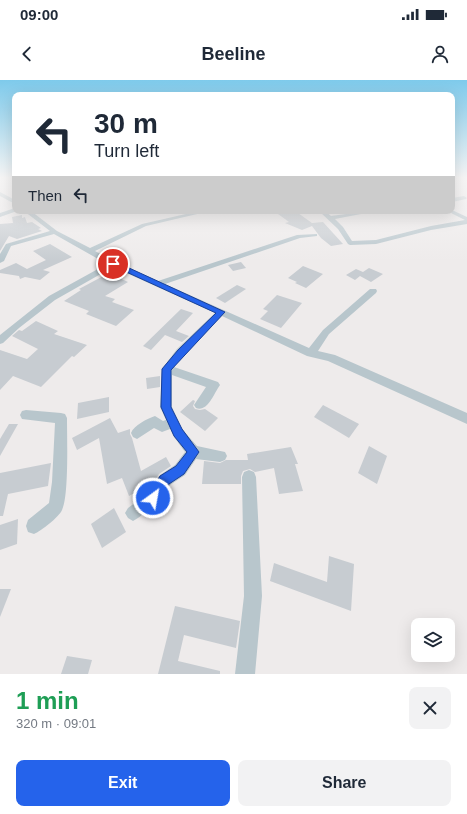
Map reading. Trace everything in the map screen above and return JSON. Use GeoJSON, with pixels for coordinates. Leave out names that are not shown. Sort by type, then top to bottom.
{"type":"FeatureCollection","features":[{"type":"Feature","properties":{"kind":"street"},"geometry":{"type":"LineString","coordinates":[[0,215],[12,211]]}},
{"type":"Feature","properties":{"kind":"street"},"geometry":{"type":"LineString","coordinates":[[455,213],[467,218]]}},
{"type":"Feature","properties":{"kind":"street"},"geometry":{"type":"LineString","coordinates":[[31,214],[55,232],[113,264],[311,353],[331,358],[467,418]]}},
{"type":"Feature","properties":{"kind":"street"},"geometry":{"type":"LineString","coordinates":[[90,251],[144,225],[193,214]]}},
{"type":"Feature","properties":{"kind":"street"},"geometry":{"type":"LineString","coordinates":[[325,214],[342,228],[343,233],[350,243],[376,242],[431,228],[467,222]]}},
{"type":"Feature","properties":{"kind":"street"},"geometry":{"type":"LineString","coordinates":[[330,218],[353,214]]}},
{"type":"Feature","properties":{"kind":"street"},"geometry":{"type":"LineString","coordinates":[[0,261],[8,245],[55,232]]}},
{"type":"Feature","properties":{"kind":"street"},"geometry":{"type":"LineString","coordinates":[[157,284],[299,236],[315,235]]}},
{"type":"Feature","properties":{"kind":"street"},"geometry":{"type":"LineString","coordinates":[[0,341],[16,326],[52,298],[113,264]]}},
{"type":"Feature","properties":{"kind":"street"},"geometry":{"type":"LineString","coordinates":[[311,353],[326,332],[373,291]]}},
{"type":"Feature","properties":{"kind":"street"},"geometry":{"type":"LineString","coordinates":[[220,456],[193,452],[178,433],[166,407],[167,369],[181,352],[221,312]]}},
{"type":"Feature","properties":{"kind":"street"},"geometry":{"type":"LineString","coordinates":[[167,369],[214,385],[200,405]]}},
{"type":"Feature","properties":{"kind":"street"},"geometry":{"type":"LineString","coordinates":[[26,415],[61,418],[59,482],[56,507],[34,526]]}},
{"type":"Feature","properties":{"kind":"street"},"geometry":{"type":"LineString","coordinates":[[137,432],[155,421],[162,427],[173,422]]}},
{"type":"Feature","properties":{"kind":"street"},"geometry":{"type":"LineString","coordinates":[[133,513],[153,498],[165,480],[180,470],[193,452]]}},
{"type":"Feature","properties":{"kind":"street"},"geometry":{"type":"LineString","coordinates":[[244,674],[253,596],[249,477]]}},
{"type":"Feature","properties":{"kind":"building"},"geometry":{"type":"Polygon","coordinates":[[[278,214],[299,214],[312,223],[323,222],[343,244],[331,246],[321,238],[312,226],[302,230],[285,223],[289,222],[278,214]]]}},
{"type":"Feature","properties":{"kind":"building"},"geometry":{"type":"Polygon","coordinates":[[[22,215],[22,218],[25,217],[27,223],[32,222],[41,228],[38,229],[42,231],[17,239],[9,236],[0,251],[0,224],[13,223],[12,217],[22,215]]]}},
{"type":"Feature","properties":{"kind":"building"},"geometry":{"type":"Polygon","coordinates":[[[50,244],[72,257],[43,270],[50,272],[40,280],[25,277],[20,279],[19,276],[0,273],[0,270],[16,263],[27,269],[46,260],[33,251],[50,244]]]}},
{"type":"Feature","properties":{"kind":"building"},"geometry":{"type":"Polygon","coordinates":[[[241,262],[246,268],[233,271],[228,265],[241,262]]]}},
{"type":"Feature","properties":{"kind":"building"},"geometry":{"type":"Polygon","coordinates":[[[303,266],[323,274],[306,288],[288,278],[303,266]]]}},
{"type":"Feature","properties":{"kind":"building"},"geometry":{"type":"Polygon","coordinates":[[[369,268],[383,274],[371,282],[360,276],[355,280],[346,275],[356,269],[363,272],[369,268]]]}},
{"type":"Feature","properties":{"kind":"building"},"geometry":{"type":"Polygon","coordinates":[[[109,273],[128,282],[105,296],[115,299],[112,302],[134,310],[116,326],[86,314],[89,311],[64,301],[81,290],[79,289],[109,273]]]}},
{"type":"Feature","properties":{"kind":"building"},"geometry":{"type":"Polygon","coordinates":[[[237,285],[246,289],[225,303],[216,298],[237,285]]]}},
{"type":"Feature","properties":{"kind":"building"},"geometry":{"type":"Polygon","coordinates":[[[277,295],[302,303],[281,328],[260,319],[268,311],[263,309],[277,295]]]}},
{"type":"Feature","properties":{"kind":"building"},"geometry":{"type":"Polygon","coordinates":[[[181,309],[193,313],[176,331],[189,336],[182,342],[165,335],[151,350],[143,346],[181,309]]]}},
{"type":"Feature","properties":{"kind":"building"},"geometry":{"type":"Polygon","coordinates":[[[36,321],[58,331],[54,334],[87,345],[74,357],[72,356],[41,387],[13,376],[0,390],[0,350],[27,359],[38,349],[12,336],[19,330],[22,331],[36,321]]]}},
{"type":"Feature","properties":{"kind":"building"},"geometry":{"type":"Polygon","coordinates":[[[160,376],[160,387],[147,389],[146,378],[160,376]]]}},
{"type":"Feature","properties":{"kind":"building"},"geometry":{"type":"Polygon","coordinates":[[[109,397],[109,412],[77,419],[78,403],[109,397]]]}},
{"type":"Feature","properties":{"kind":"building"},"geometry":{"type":"Polygon","coordinates":[[[193,400],[195,401],[193,406],[195,409],[205,409],[218,418],[205,431],[180,412],[193,400]]]}},
{"type":"Feature","properties":{"kind":"building"},"geometry":{"type":"Polygon","coordinates":[[[323,405],[359,424],[349,438],[314,417],[323,405]]]}},
{"type":"Feature","properties":{"kind":"building"},"geometry":{"type":"Polygon","coordinates":[[[110,418],[118,433],[130,429],[130,434],[141,471],[166,457],[171,466],[159,474],[154,482],[129,496],[122,478],[107,484],[99,438],[77,450],[72,438],[110,418]]]}},
{"type":"Feature","properties":{"kind":"building"},"geometry":{"type":"Polygon","coordinates":[[[9,424],[18,424],[0,456],[0,439],[9,424]]]}},
{"type":"Feature","properties":{"kind":"building"},"geometry":{"type":"Polygon","coordinates":[[[369,446],[387,456],[377,484],[358,473],[369,446]]]}},
{"type":"Feature","properties":{"kind":"building"},"geometry":{"type":"Polygon","coordinates":[[[291,447],[298,464],[295,464],[303,491],[279,494],[274,468],[255,472],[250,469],[243,471],[241,476],[241,484],[202,484],[204,461],[220,463],[226,460],[248,460],[247,454],[291,447]]]}},
{"type":"Feature","properties":{"kind":"building"},"geometry":{"type":"Polygon","coordinates":[[[51,463],[48,486],[8,494],[3,516],[0,516],[0,473],[51,463]]]}},
{"type":"Feature","properties":{"kind":"building"},"geometry":{"type":"Polygon","coordinates":[[[114,508],[126,532],[102,548],[91,524],[114,508]]]}},
{"type":"Feature","properties":{"kind":"building"},"geometry":{"type":"Polygon","coordinates":[[[18,519],[17,544],[0,550],[0,525],[18,519]]]}},
{"type":"Feature","properties":{"kind":"building"},"geometry":{"type":"Polygon","coordinates":[[[329,556],[354,564],[351,611],[270,581],[274,563],[327,582],[329,556]]]}},
{"type":"Feature","properties":{"kind":"building"},"geometry":{"type":"Polygon","coordinates":[[[0,589],[11,589],[0,617],[0,589]]]}},
{"type":"Feature","properties":{"kind":"building"},"geometry":{"type":"Polygon","coordinates":[[[175,606],[240,621],[236,648],[184,635],[178,661],[220,671],[220,674],[158,674],[175,606]]]}},
{"type":"Feature","properties":{"kind":"building"},"geometry":{"type":"Polygon","coordinates":[[[67,656],[92,660],[88,674],[61,674],[67,656]]]}},
{"type":"Feature","properties":{"kind":"route"},"geometry":{"type":"LineString","coordinates":[[113,264],[221,312],[181,352],[167,369],[166,407],[178,433],[193,452],[180,470],[165,480],[153,498]]}}]}
